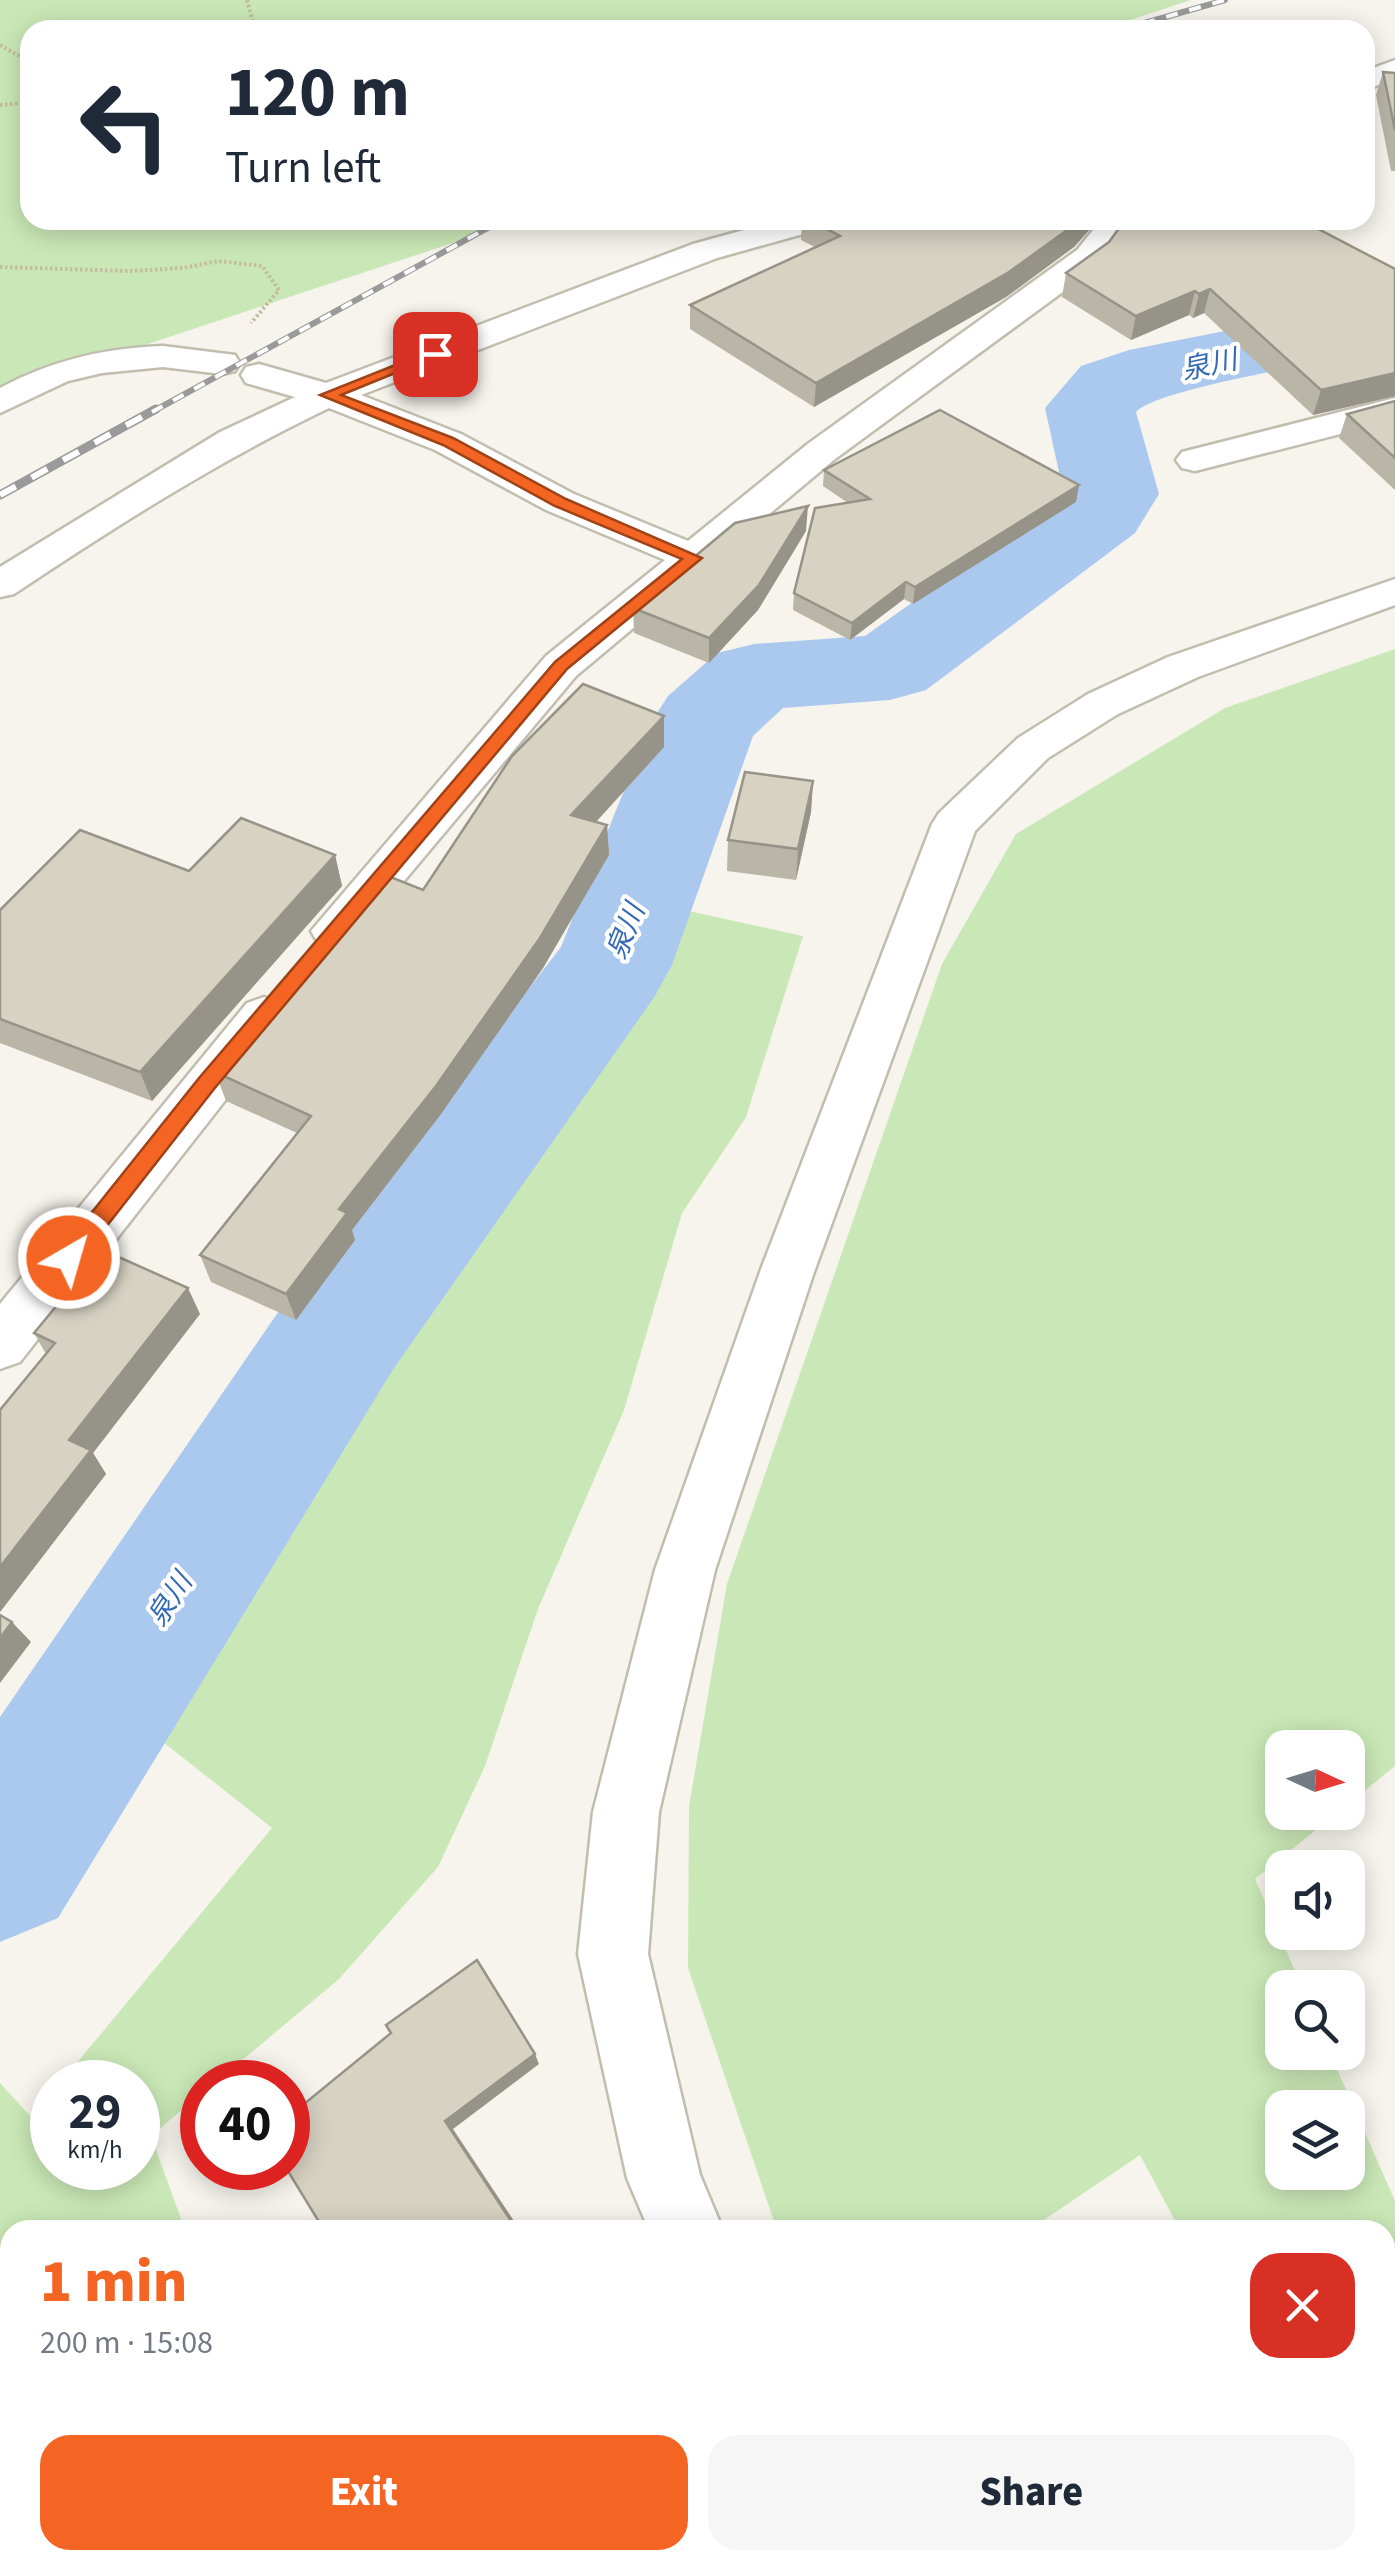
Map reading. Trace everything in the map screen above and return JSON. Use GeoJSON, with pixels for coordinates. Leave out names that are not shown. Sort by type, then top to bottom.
{"type":"FeatureCollection","features":[{"type":"Feature","properties":{"kind":"street"},"geometry":{"type":"LineString","coordinates":[[0,585],[108,514],[233,440],[328,395],[705,251],[780,230]]}},
{"type":"Feature","properties":{"kind":"street"},"geometry":{"type":"LineString","coordinates":[[0,1345],[206,1083],[561,666],[822,451],[1088,258],[1110,230]]}},
{"type":"Feature","properties":{"kind":"street"},"geometry":{"type":"LineString","coordinates":[[0,402],[64,371],[144,358],[193,357],[220,363]]}},
{"type":"Feature","properties":{"kind":"street"},"geometry":{"type":"LineString","coordinates":[[259,376],[328,395],[448,442],[560,502],[694,558]]}},
{"type":"Feature","properties":{"kind":"street"},"geometry":{"type":"LineString","coordinates":[[1195,460],[1395,409]]}},
{"type":"Feature","properties":{"kind":"street"},"geometry":{"type":"LineString","coordinates":[[682,2220],[664,2178],[612,1954],[626,1812],[685,1570],[794,1254],[955,824],[1033,748],[1103,704],[1183,667],[1395,591]]}},
{"type":"Feature","properties":{"kind":"path"},"geometry":{"type":"LineString","coordinates":[[0,267],[130,271],[183,268],[218,261],[262,266],[278,290],[220,363]]}},
{"type":"Feature","properties":{"kind":"green space"},"geometry":{"type":"Polygon","coordinates":[[[0,0],[1191,0],[1130,20],[20,20],[20,230],[492,230],[0,393],[0,0]]]}},
{"type":"Feature","properties":{"kind":"green space"},"geometry":{"type":"Polygon","coordinates":[[[1395,649],[1395,1766],[1365,1790],[1365,1730],[1265,1730],[1265,1830],[1316,1830],[1291,1850],[1265,1850],[1265,1871],[1255,1879],[1265,1902],[1265,1950],[1286,1950],[1295,1970],[1265,1970],[1265,2070],[1337,2070],[1346,2090],[1265,2090],[1265,2190],[1365,2190],[1365,2133],[1395,2201],[1395,2220],[1175,2220],[1140,2155],[1044,2220],[774,2220],[688,1968],[689,1806],[727,1584],[942,964],[1016,834],[1225,708],[1395,649]]]}},
{"type":"Feature","properties":{"kind":"green space"},"geometry":{"type":"Polygon","coordinates":[[[661,905],[803,936],[746,1117],[682,1213],[624,1410],[538,1609],[485,1766],[438,1867],[339,1979],[242,2060],[180,2060],[180,2112],[160,2128],[160,2060],[79,2060],[272,1828],[134,1719],[464,1214],[627,989],[661,905]]]}},
{"type":"Feature","properties":{"kind":"green space"},"geometry":{"type":"Polygon","coordinates":[[[0,2083],[30,2116],[30,2190],[160,2190],[160,2161],[181,2220],[0,2220],[0,2083]]]}},
{"type":"Feature","properties":{"kind":"building"},"geometry":{"type":"Polygon","coordinates":[[[1383,72],[1395,73],[1395,130],[1383,72]]]}},
{"type":"Feature","properties":{"kind":"building"},"geometry":{"type":"Polygon","coordinates":[[[829,230],[1067,230],[1009,272],[816,383],[690,305],[840,236],[829,230]]]}},
{"type":"Feature","properties":{"kind":"building"},"geometry":{"type":"Polygon","coordinates":[[[1118,230],[1320,230],[1395,269],[1395,373],[1321,390],[1210,289],[1199,294],[1195,291],[1136,316],[1066,273],[1109,242],[1118,230]]]}},
{"type":"Feature","properties":{"kind":"building"},"geometry":{"type":"Polygon","coordinates":[[[1395,401],[1395,458],[1347,414],[1395,401]]]}},
{"type":"Feature","properties":{"kind":"building"},"geometry":{"type":"Polygon","coordinates":[[[940,410],[1079,485],[915,587],[906,582],[852,623],[794,593],[815,508],[870,499],[824,470],[940,410]]]}},
{"type":"Feature","properties":{"kind":"building"},"geometry":{"type":"Polygon","coordinates":[[[808,506],[759,585],[709,638],[633,608],[735,523],[808,506]]]}},
{"type":"Feature","properties":{"kind":"building"},"geometry":{"type":"Polygon","coordinates":[[[583,684],[664,716],[571,815],[607,825],[540,938],[436,1086],[339,1209],[347,1213],[286,1294],[200,1255],[311,1116],[215,1072],[383,874],[423,890],[512,756],[583,684]]]}},
{"type":"Feature","properties":{"kind":"building"},"geometry":{"type":"Polygon","coordinates":[[[745,772],[813,781],[798,849],[728,840],[745,772]]]}},
{"type":"Feature","properties":{"kind":"building"},"geometry":{"type":"Polygon","coordinates":[[[241,818],[335,855],[140,1072],[0,1019],[0,910],[80,830],[189,871],[241,818]]]}},
{"type":"Feature","properties":{"kind":"building"},"geometry":{"type":"Polygon","coordinates":[[[103,1250],[188,1288],[69,1440],[91,1450],[0,1567],[0,1410],[55,1343],[34,1333],[103,1250]]]}},
{"type":"Feature","properties":{"kind":"building"},"geometry":{"type":"Polygon","coordinates":[[[0,1615],[12,1622],[0,1638],[0,1615]]]}},
{"type":"Feature","properties":{"kind":"building"},"geometry":{"type":"Polygon","coordinates":[[[477,1960],[535,2054],[445,2121],[510,2220],[318,2220],[299,2190],[310,2190],[310,2099],[391,2033],[386,2025],[477,1960]]]}},
{"type":"Feature","properties":{"kind":"waterway","name":"泉川"},"geometry":{"type":"LineString","coordinates":[[0,1860],[343,1330],[613,965],[705,721],[754,677],[890,667],[1101,513],[1112,494],[1090,408],[1112,385],[1160,369],[1395,323]]}},
{"type":"Feature","properties":{"kind":"railway"},"geometry":{"type":"LineString","coordinates":[[1155,20],[1225,0]]}},
{"type":"Feature","properties":{"kind":"railway"},"geometry":{"type":"LineString","coordinates":[[152,412],[484,230]]}},
{"type":"Feature","properties":{"kind":"railway"},"geometry":{"type":"LineString","coordinates":[[0,495],[156,409]]}},
{"type":"Feature","properties":{"kind":"route"},"geometry":{"type":"LineString","coordinates":[[69,1258],[206,1083],[561,666],[694,558],[560,502],[448,442],[328,395],[435,354]]}}]}
